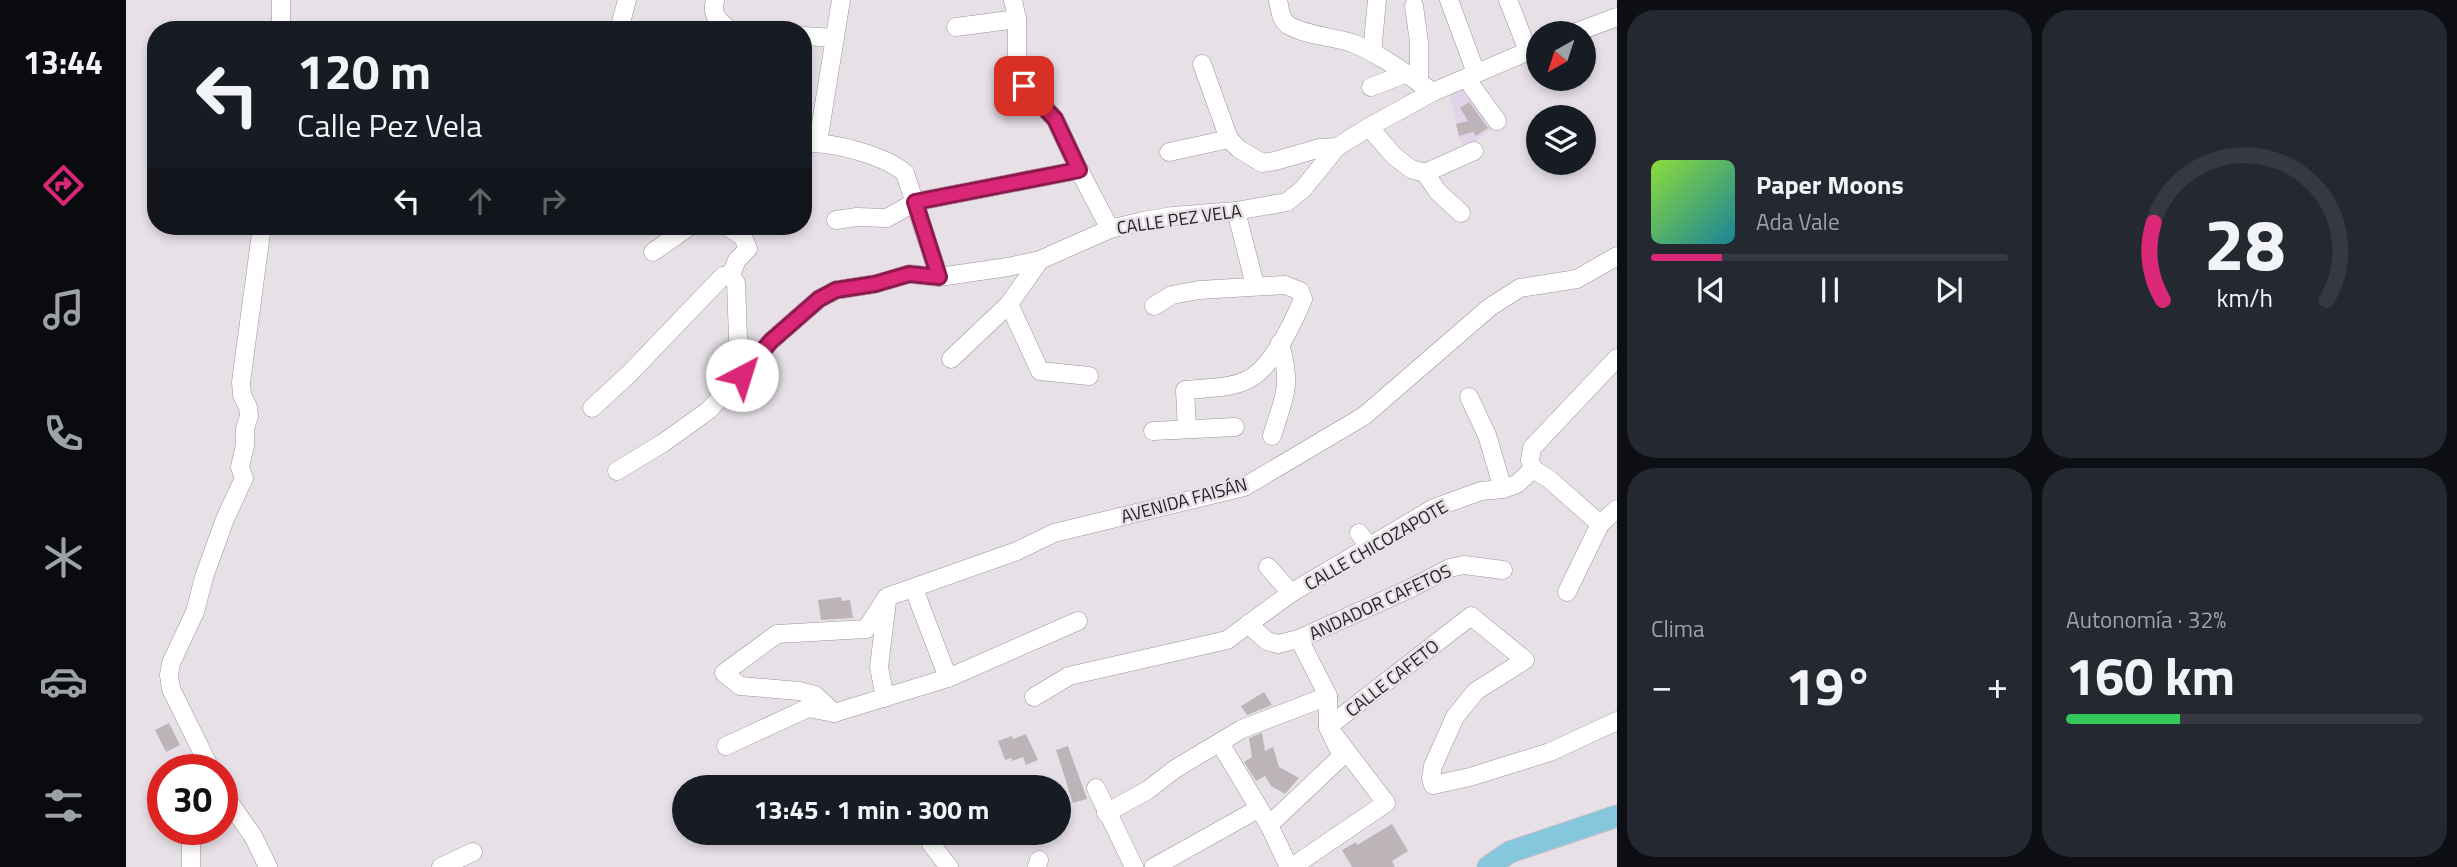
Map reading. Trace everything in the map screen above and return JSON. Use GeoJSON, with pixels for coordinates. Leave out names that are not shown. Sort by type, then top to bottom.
{"type":"FeatureCollection","features":[{"type":"Feature","properties":{"kind":"main road"},"geometry":{"type":"LineString","coordinates":[[1488,867],[1510,852],[1617,816]]}},
{"type":"Feature","properties":{"kind":"street"},"geometry":{"type":"LineString","coordinates":[[281,0],[281,21]]}},
{"type":"Feature","properties":{"kind":"street"},"geometry":{"type":"LineString","coordinates":[[621,21],[627,0]]}},
{"type":"Feature","properties":{"kind":"street"},"geometry":{"type":"LineString","coordinates":[[715,0],[713,9],[721,21]]}},
{"type":"Feature","properties":{"kind":"street"},"geometry":{"type":"LineString","coordinates":[[812,139],[841,0]]}},
{"type":"Feature","properties":{"kind":"street"},"geometry":{"type":"LineString","coordinates":[[1013,0],[1017,19],[1017,69],[1024,86],[1055,119],[1110,229]]}},
{"type":"Feature","properties":{"kind":"street"},"geometry":{"type":"LineString","coordinates":[[1278,0],[1281,16],[1286,24],[1350,43],[1372,53],[1419,83]]}},
{"type":"Feature","properties":{"kind":"street"},"geometry":{"type":"LineString","coordinates":[[1372,53],[1377,0]]}},
{"type":"Feature","properties":{"kind":"street"},"geometry":{"type":"LineString","coordinates":[[1449,0],[1471,75],[1497,121]]}},
{"type":"Feature","properties":{"kind":"street"},"geometry":{"type":"LineString","coordinates":[[1508,0],[1526,35]]}},
{"type":"Feature","properties":{"kind":"street"},"geometry":{"type":"LineString","coordinates":[[1414,6],[1419,42],[1419,83]]}},
{"type":"Feature","properties":{"kind":"street"},"geometry":{"type":"LineString","coordinates":[[1596,25],[1617,18]]}},
{"type":"Feature","properties":{"kind":"street"},"geometry":{"type":"LineString","coordinates":[[956,27],[1017,19]]}},
{"type":"Feature","properties":{"kind":"street"},"geometry":{"type":"LineString","coordinates":[[812,37],[835,38]]}},
{"type":"Feature","properties":{"kind":"street","name":"CALLE PEZ VELA"},"geometry":{"type":"LineString","coordinates":[[617,471],[709,410],[771,341],[819,299],[836,290],[875,284],[909,274],[939,277],[1040,260],[1110,229],[1173,216],[1236,211],[1287,202],[1303,189],[1337,147],[1369,127],[1419,83],[1471,75],[1526,52]]}},
{"type":"Feature","properties":{"kind":"street"},"geometry":{"type":"LineString","coordinates":[[1202,64],[1229,139],[1239,149],[1262,163],[1320,148],[1337,147]]}},
{"type":"Feature","properties":{"kind":"street"},"geometry":{"type":"LineString","coordinates":[[1371,87],[1419,83]]}},
{"type":"Feature","properties":{"kind":"street"},"geometry":{"type":"LineString","coordinates":[[1369,127],[1394,156],[1411,169],[1425,173],[1438,192],[1461,213]]}},
{"type":"Feature","properties":{"kind":"street"},"geometry":{"type":"LineString","coordinates":[[1169,152],[1229,139]]}},
{"type":"Feature","properties":{"kind":"street"},"geometry":{"type":"LineString","coordinates":[[812,143],[896,164],[905,173],[939,277]]}},
{"type":"Feature","properties":{"kind":"street"},"geometry":{"type":"LineString","coordinates":[[1425,173],[1474,151]]}},
{"type":"Feature","properties":{"kind":"street"},"geometry":{"type":"LineString","coordinates":[[835,220],[857,217],[887,218],[915,202],[1079,170]]}},
{"type":"Feature","properties":{"kind":"street"},"geometry":{"type":"LineString","coordinates":[[1236,211],[1255,285]]}},
{"type":"Feature","properties":{"kind":"street"},"geometry":{"type":"LineString","coordinates":[[203,754],[171,689],[169,675],[171,663],[195,612],[225,519],[244,478],[240,467],[249,416],[241,382],[261,235]]}},
{"type":"Feature","properties":{"kind":"street"},"geometry":{"type":"LineString","coordinates":[[653,252],[677,235]]}},
{"type":"Feature","properties":{"kind":"street"},"geometry":{"type":"LineString","coordinates":[[731,275],[737,260],[748,249],[740,235]]}},
{"type":"Feature","properties":{"kind":"street","name":"AVENIDA FAISÁN"},"geometry":{"type":"LineString","coordinates":[[887,597],[1017,551],[1054,533],[1244,487],[1364,416],[1490,307],[1520,288],[1577,279],[1617,256]]}},
{"type":"Feature","properties":{"kind":"street"},"geometry":{"type":"LineString","coordinates":[[951,359],[1009,304],[1040,260]]}},
{"type":"Feature","properties":{"kind":"street"},"geometry":{"type":"LineString","coordinates":[[592,408],[628,375],[723,276],[731,275]]}},
{"type":"Feature","properties":{"kind":"street"},"geometry":{"type":"LineString","coordinates":[[731,275],[736,284],[739,365],[742,375]]}},
{"type":"Feature","properties":{"kind":"street"},"geometry":{"type":"LineString","coordinates":[[1154,306],[1172,295],[1255,285],[1284,285],[1300,291],[1303,299],[1280,343],[1259,372],[1248,380],[1233,385],[1185,390],[1187,429]]}},
{"type":"Feature","properties":{"kind":"street"},"geometry":{"type":"LineString","coordinates":[[1009,304],[1040,371],[1089,376]]}},
{"type":"Feature","properties":{"kind":"street"},"geometry":{"type":"LineString","coordinates":[[1272,436],[1288,386],[1287,369],[1280,343]]}},
{"type":"Feature","properties":{"kind":"street"},"geometry":{"type":"LineString","coordinates":[[1600,524],[1549,479],[1533,469],[1530,460],[1532,449],[1617,358]]}},
{"type":"Feature","properties":{"kind":"street"},"geometry":{"type":"LineString","coordinates":[[1469,397],[1488,435],[1503,489]]}},
{"type":"Feature","properties":{"kind":"street"},"geometry":{"type":"LineString","coordinates":[[1153,431],[1235,426]]}},
{"type":"Feature","properties":{"kind":"street","name":"CALLE CHICOZAPOTE"},"geometry":{"type":"LineString","coordinates":[[1034,697],[1069,676],[1227,640],[1292,593],[1434,508],[1481,491],[1503,489],[1517,484],[1533,469]]}},
{"type":"Feature","properties":{"kind":"street"},"geometry":{"type":"LineString","coordinates":[[1567,592],[1600,524],[1617,509]]}},
{"type":"Feature","properties":{"kind":"street"},"geometry":{"type":"LineString","coordinates":[[1359,533],[1370,547]]}},
{"type":"Feature","properties":{"kind":"street","name":"ANDADOR CAFETOS"},"geometry":{"type":"LineString","coordinates":[[1299,639],[1450,568],[1464,565],[1503,570]]}},
{"type":"Feature","properties":{"kind":"street"},"geometry":{"type":"LineString","coordinates":[[1268,567],[1292,593]]}},
{"type":"Feature","properties":{"kind":"street"},"geometry":{"type":"LineString","coordinates":[[914,589],[948,678]]}},
{"type":"Feature","properties":{"kind":"street"},"geometry":{"type":"LineString","coordinates":[[834,713],[814,695],[799,691],[740,686],[724,673],[776,634],[866,629],[887,597]]}},
{"type":"Feature","properties":{"kind":"street"},"geometry":{"type":"LineString","coordinates":[[886,698],[879,667],[887,597]]}},
{"type":"Feature","properties":{"kind":"street","name":"CALLE CAFETO"},"geometry":{"type":"LineString","coordinates":[[1269,825],[1342,756],[1328,727],[1471,616],[1525,660],[1476,691],[1455,717],[1433,766],[1433,785],[1470,777],[1550,752],[1617,721]]}},
{"type":"Feature","properties":{"kind":"street"},"geometry":{"type":"LineString","coordinates":[[726,746],[808,708],[834,713],[948,678],[1079,621]]}},
{"type":"Feature","properties":{"kind":"street"},"geometry":{"type":"LineString","coordinates":[[1220,743],[1269,825],[1290,867],[1386,803],[1328,727],[1328,696],[1299,639],[1278,644],[1267,641],[1248,624]]}},
{"type":"Feature","properties":{"kind":"street"},"geometry":{"type":"LineString","coordinates":[[1106,813],[1148,790],[1175,768],[1242,729],[1328,696]]}},
{"type":"Feature","properties":{"kind":"street"},"geometry":{"type":"LineString","coordinates":[[1096,788],[1134,867]]}},
{"type":"Feature","properties":{"kind":"street"},"geometry":{"type":"LineString","coordinates":[[1154,867],[1258,809]]}},
{"type":"Feature","properties":{"kind":"street"},"geometry":{"type":"LineString","coordinates":[[238,815],[253,836],[268,867]]}},
{"type":"Feature","properties":{"kind":"street"},"geometry":{"type":"LineString","coordinates":[[191,845],[191,867]]}},
{"type":"Feature","properties":{"kind":"street"},"geometry":{"type":"LineString","coordinates":[[931,845],[949,867]]}},
{"type":"Feature","properties":{"kind":"street"},"geometry":{"type":"LineString","coordinates":[[441,867],[473,852]]}},
{"type":"Feature","properties":{"kind":"shaded area"},"geometry":{"type":"Polygon","coordinates":[[[1466,82],[1495,126],[1465,146],[1460,140],[1449,91],[1466,82]]]}},
{"type":"Feature","properties":{"kind":"building"},"geometry":{"type":"Polygon","coordinates":[[[1469,102],[1488,128],[1476,136],[1473,132],[1459,136],[1456,124],[1468,121],[1460,108],[1469,102]]]}},
{"type":"Feature","properties":{"kind":"building"},"geometry":{"type":"Polygon","coordinates":[[[841,597],[842,601],[850,600],[853,618],[821,620],[818,600],[841,597]]]}},
{"type":"Feature","properties":{"kind":"building"},"geometry":{"type":"Polygon","coordinates":[[[1264,692],[1272,705],[1247,715],[1241,706],[1264,692]]]}},
{"type":"Feature","properties":{"kind":"building"},"geometry":{"type":"Polygon","coordinates":[[[169,723],[180,745],[166,752],[155,730],[169,723]]]}},
{"type":"Feature","properties":{"kind":"building"},"geometry":{"type":"Polygon","coordinates":[[[1262,733],[1265,751],[1273,747],[1279,767],[1299,778],[1285,794],[1271,786],[1265,776],[1256,781],[1244,762],[1252,757],[1249,738],[1262,733]]]}},
{"type":"Feature","properties":{"kind":"building"},"geometry":{"type":"Polygon","coordinates":[[[1026,734],[1038,760],[1026,765],[1023,757],[1012,761],[1011,758],[1005,760],[998,741],[1026,734]]]}},
{"type":"Feature","properties":{"kind":"building"},"geometry":{"type":"Polygon","coordinates":[[[1068,746],[1087,799],[1073,803],[1071,775],[1064,775],[1056,750],[1068,746]]]}},
{"type":"Feature","properties":{"kind":"building"},"geometry":{"type":"Polygon","coordinates":[[[1392,824],[1408,851],[1392,861],[1395,867],[1352,867],[1342,850],[1356,842],[1357,845],[1392,824]]]}},
{"type":"Feature","properties":{"kind":"route"},"geometry":{"type":"LineString","coordinates":[[742,375],[771,341],[819,299],[836,290],[875,284],[909,274],[939,277],[915,202],[1079,170],[1055,119],[1024,86]]}}]}
